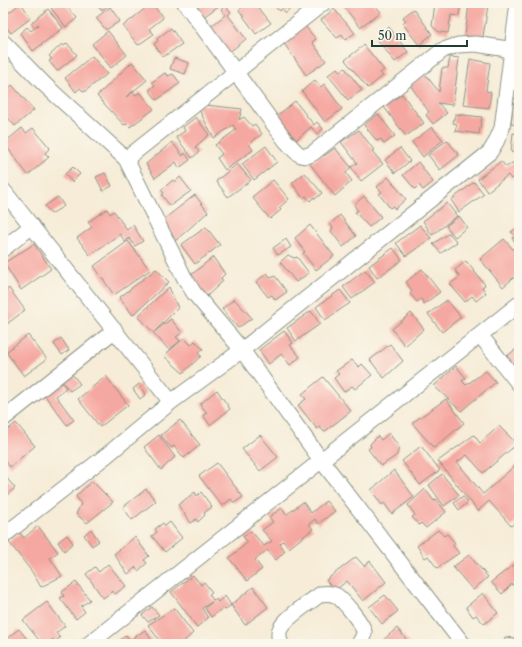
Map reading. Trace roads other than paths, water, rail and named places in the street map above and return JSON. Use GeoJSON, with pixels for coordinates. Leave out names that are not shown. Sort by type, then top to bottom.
{"type":"FeatureCollection","features":[{"type":"Feature","properties":{"kind":"street"},"geometry":{"type":"LineString","coordinates":[[185,3],[286,141],[301,156],[307,157],[313,154],[443,50],[458,45],[515,44]]}},
{"type":"Feature","properties":{"kind":"street"},"geometry":{"type":"LineString","coordinates":[[126,159],[323,3]]}},
{"type":"Feature","properties":{"kind":"street"},"geometry":{"type":"LineString","coordinates":[[3,536],[107,455],[171,402],[242,350],[490,152],[502,128],[515,44],[518,3]]}},
{"type":"Feature","properties":{"kind":"street"},"geometry":{"type":"LineString","coordinates":[[3,42],[45,85],[126,159],[184,277],[194,293],[242,350],[321,460],[463,644]]}},
{"type":"Feature","properties":{"kind":"street"},"geometry":{"type":"LineString","coordinates":[[3,190],[171,402]]}},
{"type":"Feature","properties":{"kind":"street"},"geometry":{"type":"LineString","coordinates":[[3,249],[32,226]]}},
{"type":"Feature","properties":{"kind":"street"},"geometry":{"type":"LineString","coordinates":[[94,642],[519,304]]}},
{"type":"Feature","properties":{"kind":"street"},"geometry":{"type":"LineString","coordinates":[[3,419],[115,330]]}},
{"type":"Feature","properties":{"kind":"street"},"geometry":{"type":"LineString","coordinates":[[480,335],[519,384]]}},
{"type":"Feature","properties":{"kind":"street"},"geometry":{"type":"LineString","coordinates":[[282,644],[280,641],[279,630],[284,622],[321,594],[328,593],[337,596],[359,622],[364,631],[363,638],[359,644]]}}]}
